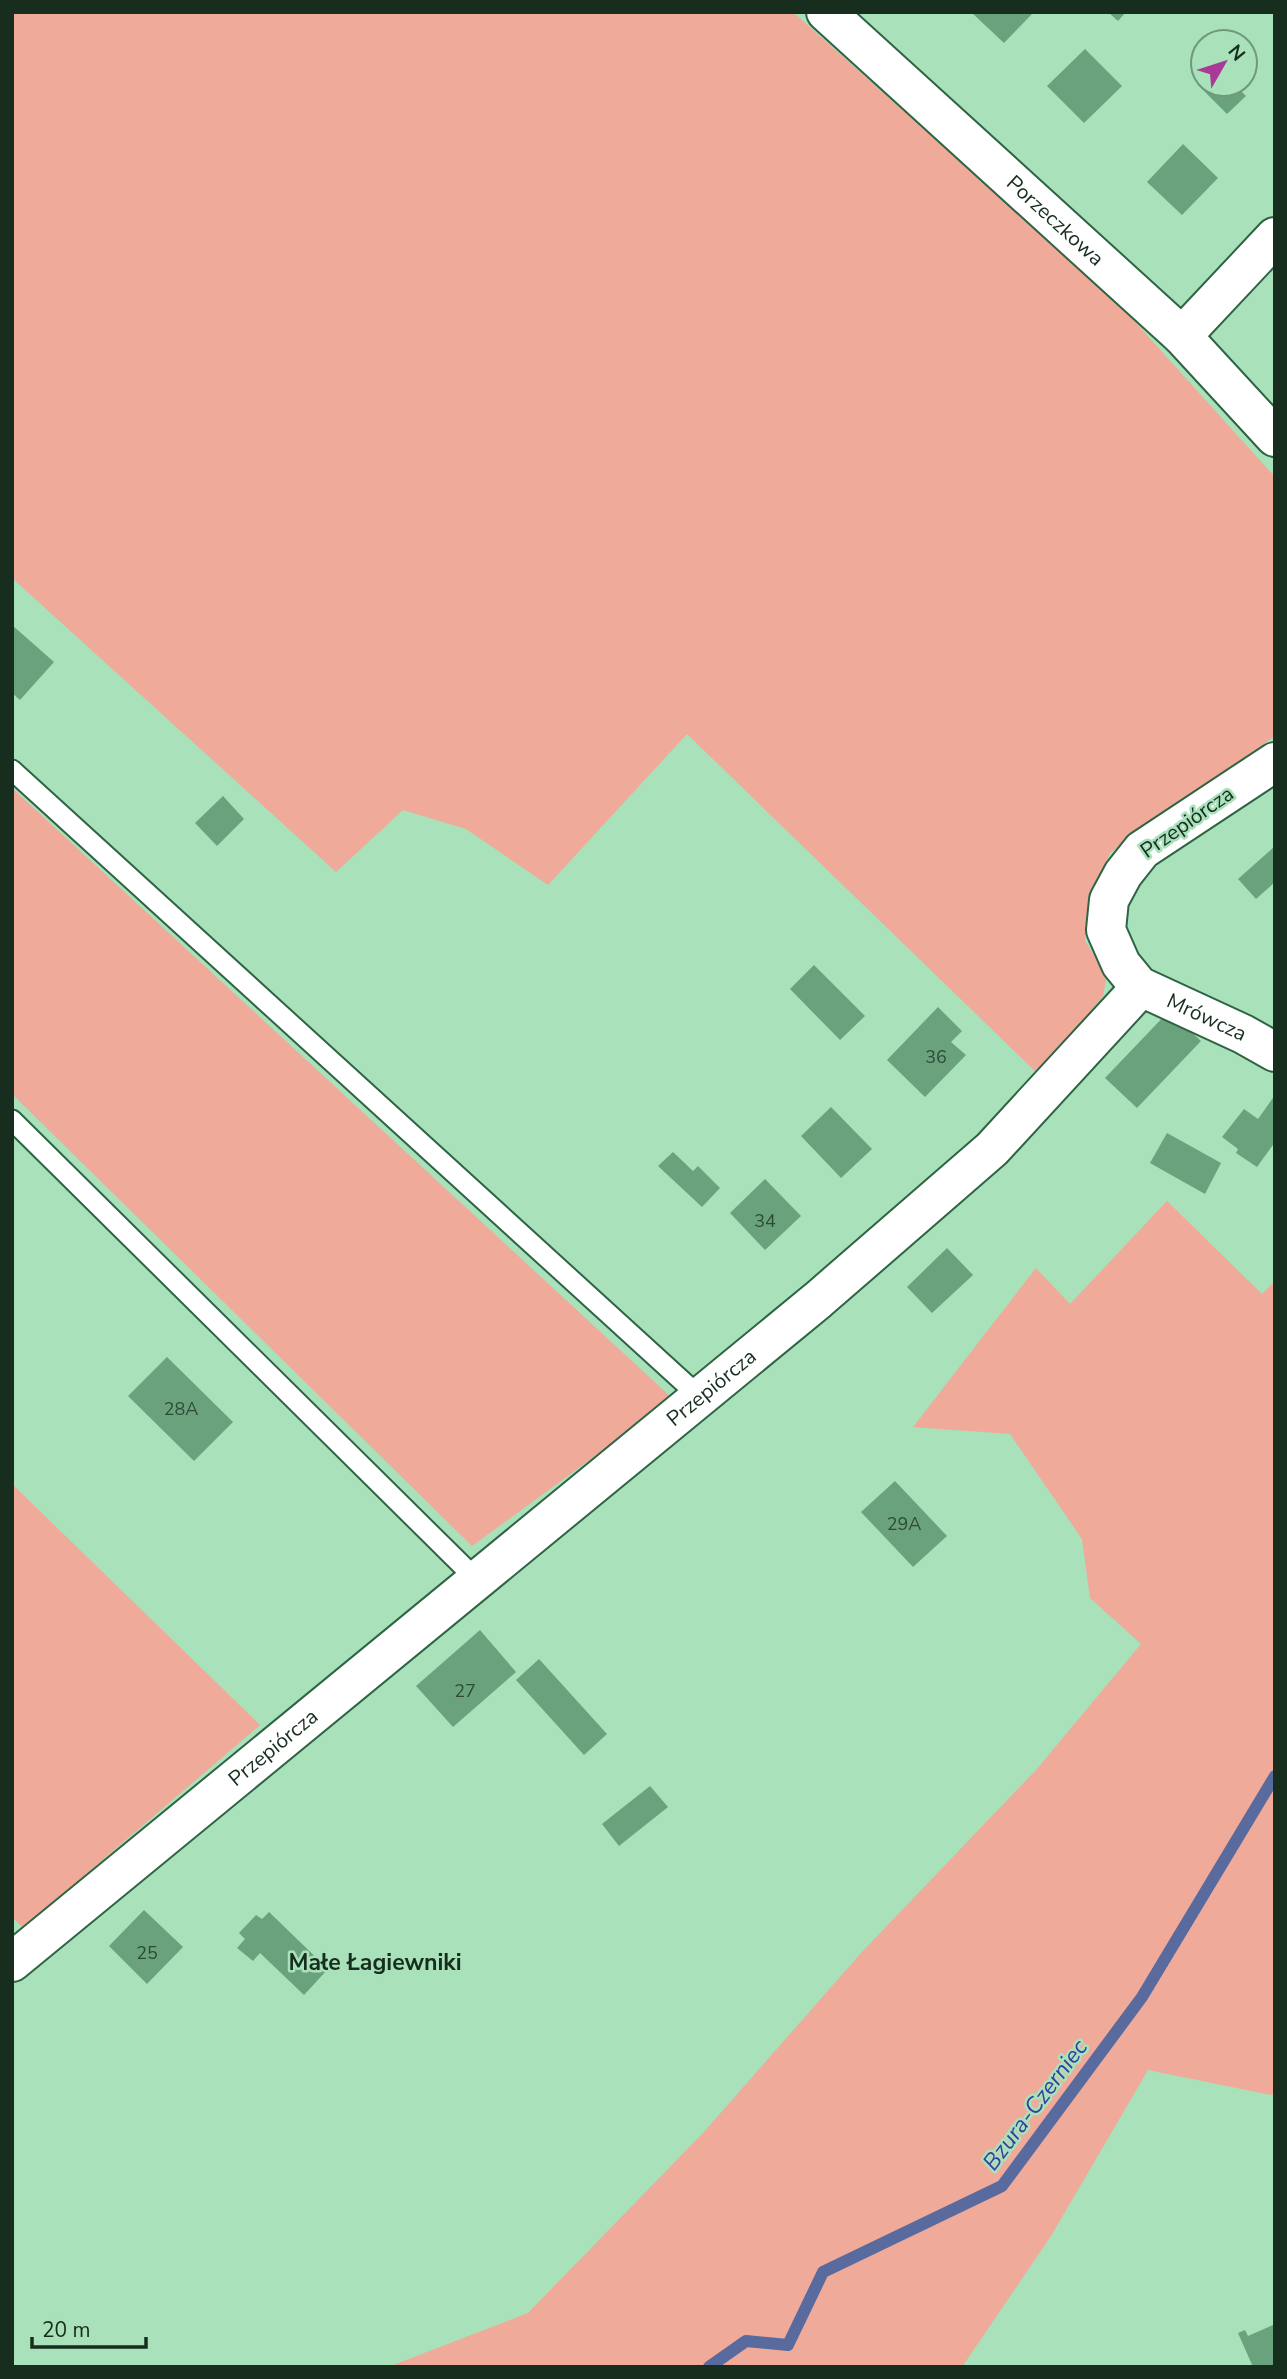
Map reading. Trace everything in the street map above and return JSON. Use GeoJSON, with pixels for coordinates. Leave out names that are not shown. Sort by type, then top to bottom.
{"type":"FeatureCollection","features":[{"type":"Feature","properties":{"kind":"street","name":"Porzeczkowa"},"geometry":{"type":"LineString","coordinates":[[826,12],[1182,336],[1275,437]]}},
{"type":"Feature","properties":{"kind":"street"},"geometry":{"type":"LineString","coordinates":[[1182,336],[1275,237]]}},
{"type":"Feature","properties":{"kind":"street","name":"Przepiórcza"},"geometry":{"type":"LineString","coordinates":[[12,1962],[701,1398],[992,1149],[1132,998],[1139,986],[1121,964],[1107,930],[1109,900],[1123,874],[1142,850],[1275,762]]}},
{"type":"Feature","properties":{"kind":"street","name":"Mrówcza"},"geometry":{"type":"LineString","coordinates":[[1139,986],[1243,1034],[1275,1052]]}},
{"type":"Feature","properties":{"kind":"lane"},"geometry":{"type":"LineString","coordinates":[[12,770],[701,1398]]}},
{"type":"Feature","properties":{"kind":"lane"},"geometry":{"type":"LineString","coordinates":[[12,1120],[477,1580]]}},
{"type":"Feature","properties":{"kind":"shaded area"},"geometry":{"type":"Polygon","coordinates":[[[12,12],[793,12],[1118,303],[1275,477],[1275,736],[1110,853],[1091,895],[1085,941],[1107,975],[1103,996],[1038,1074],[687,734],[548,885],[466,829],[403,810],[336,872],[12,578],[12,12]]]}},
{"type":"Feature","properties":{"kind":"shaded area"},"geometry":{"type":"Polygon","coordinates":[[[12,788],[673,1399],[472,1546],[12,1094],[12,788]]]}},
{"type":"Feature","properties":{"kind":"shaded area"},"geometry":{"type":"Polygon","coordinates":[[[1167,1201],[1262,1294],[1275,1281],[1275,2093],[1271,2095],[1148,2070],[1051,2236],[962,2367],[388,2367],[528,2313],[703,2133],[861,1953],[1036,1770],[1141,1644],[1090,1598],[1082,1539],[1010,1434],[913,1427],[1036,1268],[1070,1304],[1167,1201]]]}},
{"type":"Feature","properties":{"kind":"shaded area"},"geometry":{"type":"Polygon","coordinates":[[[12,1484],[260,1725],[23,1928],[12,1917],[12,1484]]]}},
{"type":"Feature","properties":{"kind":"building"},"geometry":{"type":"Polygon","coordinates":[[[971,12],[1034,12],[1004,43],[971,12]]]}},
{"type":"Feature","properties":{"kind":"building"},"geometry":{"type":"Polygon","coordinates":[[[1108,12],[1126,12],[1118,21],[1108,12]]]}},
{"type":"Feature","properties":{"kind":"building"},"geometry":{"type":"Polygon","coordinates":[[[1085,49],[1122,86],[1084,123],[1047,86],[1085,49]]]}},
{"type":"Feature","properties":{"kind":"building"},"geometry":{"type":"Polygon","coordinates":[[[1211,98],[1244,98],[1227,114],[1211,98]]]}},
{"type":"Feature","properties":{"kind":"building"},"geometry":{"type":"Polygon","coordinates":[[[1183,144],[1218,178],[1182,215],[1147,182],[1183,144]]]}},
{"type":"Feature","properties":{"kind":"building"},"geometry":{"type":"Polygon","coordinates":[[[12,625],[54,662],[20,700],[12,693],[12,625]]]}},
{"type":"Feature","properties":{"kind":"building"},"geometry":{"type":"Polygon","coordinates":[[[223,796],[244,819],[217,846],[195,823],[223,796]]]}},
{"type":"Feature","properties":{"kind":"building"},"geometry":{"type":"Polygon","coordinates":[[[1275,846],[1275,882],[1256,899],[1238,879],[1275,846]]]}},
{"type":"Feature","properties":{"kind":"building"},"geometry":{"type":"Polygon","coordinates":[[[814,965],[865,1016],[840,1040],[790,989],[814,965]]]}},
{"type":"Feature","properties":{"kind":"building"},"geometry":{"type":"Polygon","coordinates":[[[938,1007],[962,1031],[951,1042],[966,1055],[925,1097],[887,1060],[938,1007]]]}},
{"type":"Feature","properties":{"kind":"building"},"geometry":{"type":"Polygon","coordinates":[[[1169,1011],[1201,1041],[1137,1108],[1105,1078],[1169,1011]]]}},
{"type":"Feature","properties":{"kind":"building"},"geometry":{"type":"Polygon","coordinates":[[[1275,1095],[1275,1142],[1257,1167],[1236,1153],[1238,1149],[1222,1137],[1244,1109],[1258,1119],[1275,1095]]]}},
{"type":"Feature","properties":{"kind":"building"},"geometry":{"type":"Polygon","coordinates":[[[831,1107],[872,1149],[841,1178],[801,1136],[831,1107]]]}},
{"type":"Feature","properties":{"kind":"building"},"geometry":{"type":"Polygon","coordinates":[[[1167,1133],[1221,1163],[1205,1194],[1150,1163],[1167,1133]]]}},
{"type":"Feature","properties":{"kind":"building"},"geometry":{"type":"Polygon","coordinates":[[[673,1152],[693,1171],[698,1166],[720,1188],[702,1207],[658,1166],[673,1152]]]}},
{"type":"Feature","properties":{"kind":"building"},"geometry":{"type":"Polygon","coordinates":[[[765,1179],[801,1216],[765,1250],[730,1213],[765,1179]]]}},
{"type":"Feature","properties":{"kind":"building"},"geometry":{"type":"Polygon","coordinates":[[[947,1248],[973,1275],[932,1313],[907,1287],[947,1248]]]}},
{"type":"Feature","properties":{"kind":"building"},"geometry":{"type":"Polygon","coordinates":[[[167,1357],[233,1422],[194,1461],[128,1396],[167,1357]]]}},
{"type":"Feature","properties":{"kind":"building"},"geometry":{"type":"Polygon","coordinates":[[[895,1481],[947,1536],[913,1567],[861,1512],[895,1481]]]}},
{"type":"Feature","properties":{"kind":"building"},"geometry":{"type":"Polygon","coordinates":[[[480,1630],[516,1672],[453,1727],[416,1686],[480,1630]]]}},
{"type":"Feature","properties":{"kind":"building"},"geometry":{"type":"Polygon","coordinates":[[[539,1659],[607,1734],[584,1755],[516,1680],[539,1659]]]}},
{"type":"Feature","properties":{"kind":"building"},"geometry":{"type":"Polygon","coordinates":[[[650,1786],[668,1807],[619,1846],[602,1824],[650,1786]]]}},
{"type":"Feature","properties":{"kind":"building"},"geometry":{"type":"Polygon","coordinates":[[[144,1910],[183,1947],[147,1984],[109,1946],[144,1910]]]}},
{"type":"Feature","properties":{"kind":"building"},"geometry":{"type":"Polygon","coordinates":[[[269,1912],[328,1969],[304,1995],[260,1953],[253,1961],[237,1948],[245,1939],[239,1933],[256,1915],[262,1919],[269,1912]]]}},
{"type":"Feature","properties":{"kind":"building"},"geometry":{"type":"Polygon","coordinates":[[[1273,2325],[1275,2367],[1253,2367],[1238,2333],[1245,2330],[1248,2336],[1273,2325]]]}},
{"type":"Feature","properties":{"kind":"waterway","name":"Bzura-Czerniec"},"geometry":{"type":"LineString","coordinates":[[709,2367],[746,2341],[788,2345],[823,2272],[1002,2186],[1142,1997],[1275,1776]]}},
{"type":"Feature","properties":{"kind":"district","name":"Małe Łagiewniki"},"geometry":{"type":"Point","coordinates":[375,1962]}}]}
